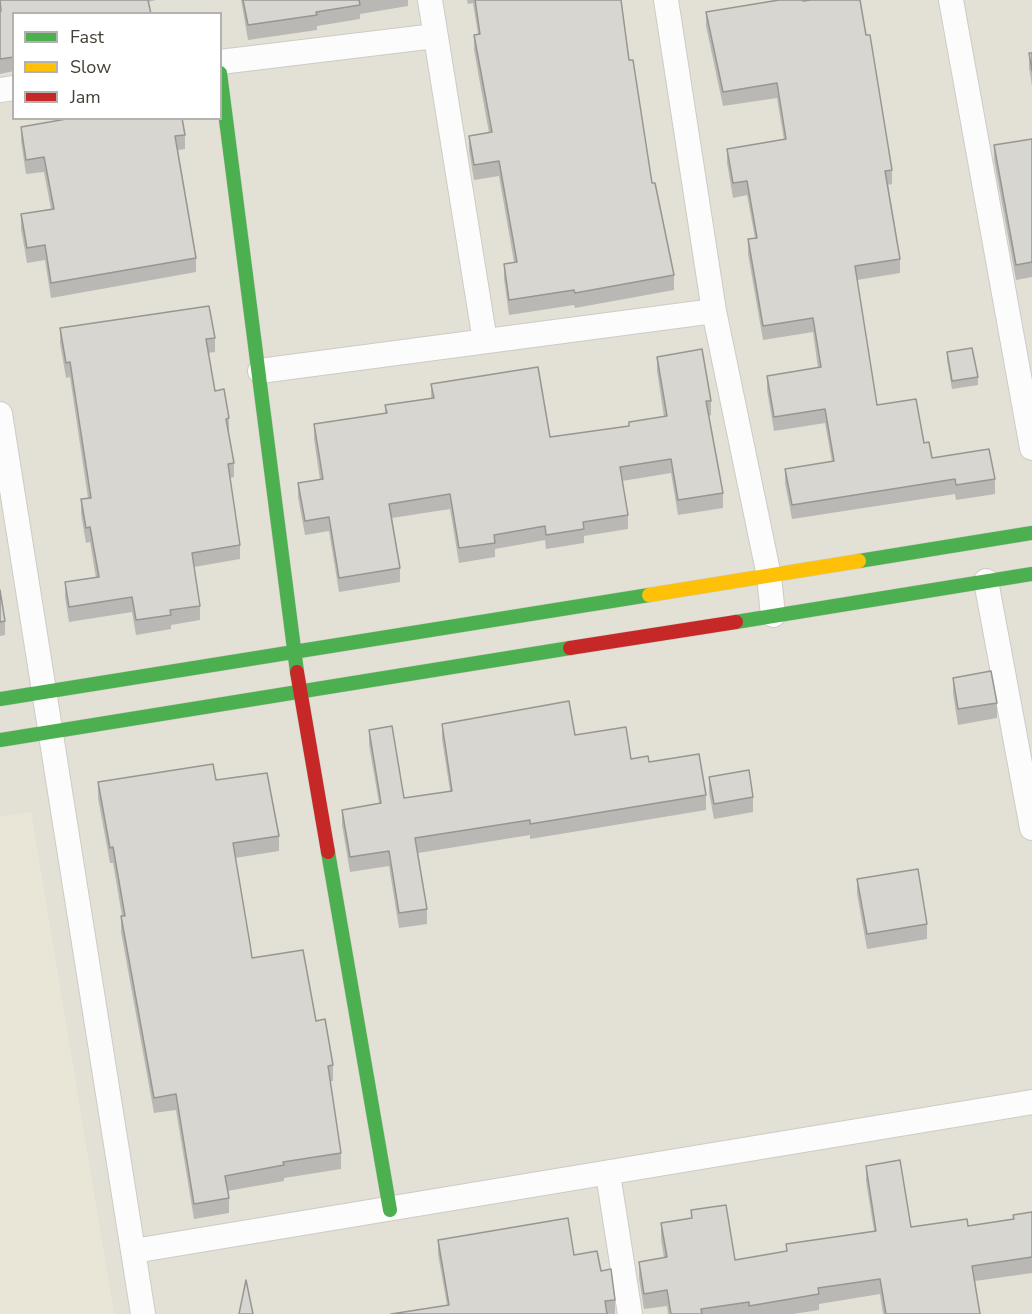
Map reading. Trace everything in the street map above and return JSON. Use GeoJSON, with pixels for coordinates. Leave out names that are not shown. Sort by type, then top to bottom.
{"type":"FeatureCollection","features":[{"type":"Feature","properties":{"kind":"street"},"geometry":{"type":"LineString","coordinates":[[430,0],[485,341]]}},
{"type":"Feature","properties":{"kind":"street"},"geometry":{"type":"LineString","coordinates":[[666,0],[714,311],[769,576],[773,615]]}},
{"type":"Feature","properties":{"kind":"street"},"geometry":{"type":"LineString","coordinates":[[951,0],[1032,448]]}},
{"type":"Feature","properties":{"kind":"street"},"geometry":{"type":"LineString","coordinates":[[222,62],[435,36]]}},
{"type":"Feature","properties":{"kind":"street"},"geometry":{"type":"LineString","coordinates":[[222,88],[300,692],[390,1210]]}},
{"type":"Feature","properties":{"kind":"street"},"geometry":{"type":"LineString","coordinates":[[260,371],[714,311]]}},
{"type":"Feature","properties":{"kind":"street"},"geometry":{"type":"LineString","coordinates":[[0,416],[143,1314]]}},
{"type":"Feature","properties":{"kind":"street"},"geometry":{"type":"LineString","coordinates":[[0,699],[1032,533]]}},
{"type":"Feature","properties":{"kind":"street"},"geometry":{"type":"LineString","coordinates":[[0,740],[1032,574]]}},
{"type":"Feature","properties":{"kind":"street"},"geometry":{"type":"LineString","coordinates":[[986,581],[1032,823]]}},
{"type":"Feature","properties":{"kind":"street"},"geometry":{"type":"LineString","coordinates":[[134,1251],[1032,1102]]}},
{"type":"Feature","properties":{"kind":"street"},"geometry":{"type":"LineString","coordinates":[[608,1174],[630,1314]]}},
{"type":"Feature","properties":{"kind":"shaded area"},"geometry":{"type":"Polygon","coordinates":[[[0,0],[1032,0],[1032,1314],[0,1314],[0,0]]]}},
{"type":"Feature","properties":{"kind":"shaded area"},"geometry":{"type":"Polygon","coordinates":[[[31,812],[114,1314],[0,1314],[0,817],[31,812]]]}},
{"type":"Feature","properties":{"kind":"building"},"geometry":{"type":"Polygon","coordinates":[[[0,0],[148,0],[151,12],[12,12],[12,57],[0,59],[0,0]]]}},
{"type":"Feature","properties":{"kind":"building"},"geometry":{"type":"Polygon","coordinates":[[[243,0],[359,0],[360,5],[316,12],[317,15],[248,25],[243,0]]]}},
{"type":"Feature","properties":{"kind":"building"},"geometry":{"type":"Polygon","coordinates":[[[475,0],[621,0],[629,60],[633,60],[652,183],[655,183],[674,275],[575,293],[574,290],[509,300],[504,264],[517,262],[499,161],[474,165],[469,136],[492,132],[474,35],[480,34],[475,0]]]}},
{"type":"Feature","properties":{"kind":"building"},"geometry":{"type":"Polygon","coordinates":[[[779,0],[860,0],[866,35],[870,35],[892,170],[885,171],[900,259],[855,266],[877,405],[916,399],[924,443],[929,442],[932,458],[989,449],[995,479],[956,485],[955,479],[792,505],[785,469],[834,461],[825,409],[774,417],[767,376],[821,367],[813,318],[763,326],[748,239],[757,238],[747,181],[733,183],[727,149],[786,139],[777,83],[723,92],[706,12],[779,0]]]}},
{"type":"Feature","properties":{"kind":"building"},"geometry":{"type":"Polygon","coordinates":[[[1029,53],[1032,53],[1032,71],[1029,53]]]}},
{"type":"Feature","properties":{"kind":"building"},"geometry":{"type":"Polygon","coordinates":[[[61,120],[182,120],[185,135],[175,136],[196,258],[51,283],[45,245],[27,248],[21,214],[54,209],[44,157],[26,160],[21,127],[61,120]]]}},
{"type":"Feature","properties":{"kind":"building"},"geometry":{"type":"Polygon","coordinates":[[[1032,139],[1032,262],[1016,265],[994,145],[1032,139]]]}},
{"type":"Feature","properties":{"kind":"building"},"geometry":{"type":"Polygon","coordinates":[[[209,306],[215,338],[206,339],[215,391],[224,389],[229,418],[226,419],[234,463],[228,464],[240,545],[192,553],[200,606],[170,610],[171,615],[136,620],[132,597],[69,607],[65,582],[99,577],[90,527],[86,528],[81,499],[91,498],[70,362],[66,363],[60,328],[209,306]]]}},
{"type":"Feature","properties":{"kind":"building"},"geometry":{"type":"Polygon","coordinates":[[[972,348],[978,377],[952,381],[947,352],[972,348]]]}},
{"type":"Feature","properties":{"kind":"building"},"geometry":{"type":"Polygon","coordinates":[[[702,349],[711,401],[706,401],[723,493],[678,500],[671,459],[620,467],[628,515],[583,522],[584,529],[546,535],[545,526],[494,535],[495,543],[459,548],[450,494],[389,504],[400,568],[339,578],[329,517],[305,521],[298,483],[323,479],[314,424],[387,413],[385,405],[434,398],[431,384],[538,367],[550,437],[629,426],[629,422],[667,416],[657,357],[702,349]]]}},
{"type":"Feature","properties":{"kind":"building"},"geometry":{"type":"Polygon","coordinates":[[[0,590],[5,621],[0,622],[0,590]]]}},
{"type":"Feature","properties":{"kind":"building"},"geometry":{"type":"Polygon","coordinates":[[[991,671],[997,703],[958,709],[953,678],[991,671]]]}},
{"type":"Feature","properties":{"kind":"building"},"geometry":{"type":"Polygon","coordinates":[[[569,701],[575,735],[626,727],[631,759],[648,756],[649,762],[699,754],[706,795],[530,824],[530,820],[415,838],[427,909],[399,913],[389,851],[350,857],[342,810],[381,803],[369,730],[392,726],[404,798],[452,791],[442,724],[569,701]]]}},
{"type":"Feature","properties":{"kind":"building"},"geometry":{"type":"Polygon","coordinates":[[[213,764],[216,780],[267,773],[279,836],[233,843],[252,958],[303,950],[316,1021],[325,1019],[333,1065],[328,1066],[341,1153],[283,1162],[284,1165],[225,1176],[229,1198],[194,1204],[176,1094],[154,1098],[121,916],[125,916],[113,847],[110,848],[98,782],[213,764]]]}},
{"type":"Feature","properties":{"kind":"building"},"geometry":{"type":"Polygon","coordinates":[[[749,770],[753,797],[714,804],[709,777],[749,770]]]}},
{"type":"Feature","properties":{"kind":"building"},"geometry":{"type":"Polygon","coordinates":[[[918,869],[927,924],[867,934],[857,879],[918,869]]]}},
{"type":"Feature","properties":{"kind":"building"},"geometry":{"type":"Polygon","coordinates":[[[900,1160],[911,1227],[967,1219],[968,1226],[1014,1219],[1013,1215],[1032,1212],[1032,1257],[972,1266],[980,1314],[886,1314],[880,1279],[818,1288],[819,1294],[749,1306],[749,1302],[701,1309],[702,1314],[671,1314],[667,1290],[644,1294],[639,1262],[667,1257],[661,1223],[692,1218],[691,1210],[726,1205],[735,1260],[787,1251],[786,1244],[876,1231],[866,1166],[900,1160]]]}},
{"type":"Feature","properties":{"kind":"building"},"geometry":{"type":"Polygon","coordinates":[[[568,1218],[574,1255],[597,1251],[601,1271],[611,1269],[615,1300],[605,1301],[607,1314],[391,1314],[449,1305],[438,1240],[568,1218]]]}},
{"type":"Feature","properties":{"kind":"building"},"geometry":{"type":"Polygon","coordinates":[[[246,1280],[253,1314],[239,1314],[246,1280]]]}},
{"type":"Feature","properties":{"kind":"traffic: fast"},"geometry":{"type":"LineString","coordinates":[[222,89],[297,672]]}},
{"type":"Feature","properties":{"kind":"traffic: fast"},"geometry":{"type":"LineString","coordinates":[[859,561],[1032,533]]}},
{"type":"Feature","properties":{"kind":"traffic: fast"},"geometry":{"type":"LineString","coordinates":[[736,622],[1032,574]]}},
{"type":"Feature","properties":{"kind":"traffic: fast"},"geometry":{"type":"LineString","coordinates":[[0,699],[649,595]]}},
{"type":"Feature","properties":{"kind":"traffic: fast"},"geometry":{"type":"LineString","coordinates":[[0,740],[570,648]]}},
{"type":"Feature","properties":{"kind":"traffic: fast"},"geometry":{"type":"LineString","coordinates":[[328,852],[390,1210]]}},
{"type":"Feature","properties":{"kind":"traffic: slow"},"geometry":{"type":"LineString","coordinates":[[649,595],[859,561]]}},
{"type":"Feature","properties":{"kind":"traffic: jam"},"geometry":{"type":"LineString","coordinates":[[570,648],[736,622]]}},
{"type":"Feature","properties":{"kind":"traffic: jam"},"geometry":{"type":"LineString","coordinates":[[297,672],[328,852]]}}]}
